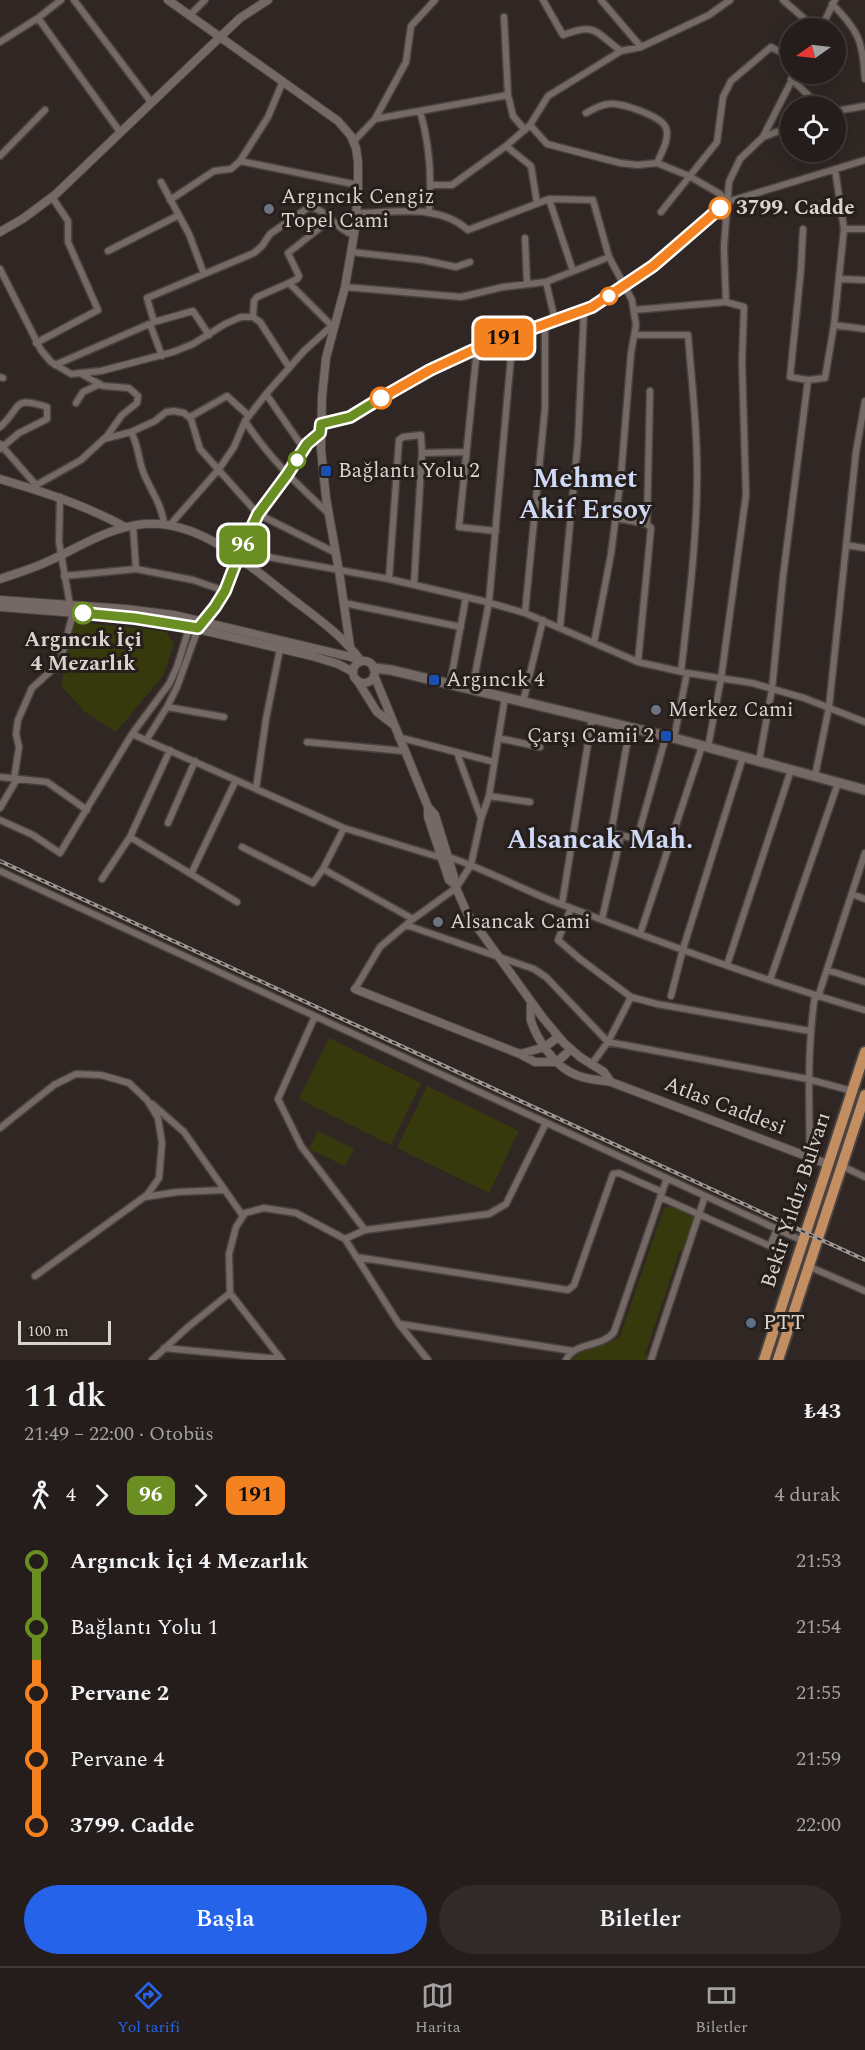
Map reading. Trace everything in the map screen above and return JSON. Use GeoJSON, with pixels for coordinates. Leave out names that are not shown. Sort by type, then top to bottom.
{"type":"FeatureCollection","features":[{"type":"Feature","properties":{"kind":"main road"},"geometry":{"type":"LineString","coordinates":[[374,671],[450,684],[592,718],[865,790]]}},
{"type":"Feature","properties":{"kind":"main road","name":"Bekir Yıldız Bulvarı"},"geometry":{"type":"LineString","coordinates":[[764,1360],[865,1052]]}},
{"type":"Feature","properties":{"kind":"main road","name":"Bekir Yıldız Bulvarı"},"geometry":{"type":"LineString","coordinates":[[778,1360],[865,1095]]}},
{"type":"Feature","properties":{"kind":"street"},"geometry":{"type":"LineString","coordinates":[[0,42],[61,0]]}},
{"type":"Feature","properties":{"kind":"street"},"geometry":{"type":"LineString","coordinates":[[74,0],[151,102]]}},
{"type":"Feature","properties":{"kind":"street"},"geometry":{"type":"LineString","coordinates":[[168,0],[338,121],[353,142],[358,162],[354,235],[345,287],[326,358],[320,429],[321,466],[350,646]]}},
{"type":"Feature","properties":{"kind":"street"},"geometry":{"type":"LineString","coordinates":[[190,15],[205,0]]}},
{"type":"Feature","properties":{"kind":"street"},"geometry":{"type":"LineString","coordinates":[[0,232],[52,197],[90,164],[120,132],[222,38],[240,18],[268,0]]}},
{"type":"Feature","properties":{"kind":"street"},"geometry":{"type":"LineString","coordinates":[[353,142],[375,118],[405,62],[411,26],[435,0]]}},
{"type":"Feature","properties":{"kind":"street"},"geometry":{"type":"LineString","coordinates":[[543,0],[563,35],[581,28],[592,29],[621,51]]}},
{"type":"Feature","properties":{"kind":"street"},"geometry":{"type":"LineString","coordinates":[[600,0],[641,47]]}},
{"type":"Feature","properties":{"kind":"street"},"geometry":{"type":"LineString","coordinates":[[432,184],[452,185],[506,146],[527,127],[548,96],[621,51],[641,47],[709,15],[730,0]]}},
{"type":"Feature","properties":{"kind":"street"},"geometry":{"type":"LineString","coordinates":[[783,0],[804,18]]}},
{"type":"Feature","properties":{"kind":"street"},"geometry":{"type":"LineString","coordinates":[[826,18],[834,2],[859,38],[863,51],[865,79]]}},
{"type":"Feature","properties":{"kind":"street"},"geometry":{"type":"LineString","coordinates":[[504,17],[508,95],[513,116],[547,144],[620,163],[657,164],[689,176],[720,194],[727,202]]}},
{"type":"Feature","properties":{"kind":"street"},"geometry":{"type":"LineString","coordinates":[[38,18],[120,132]]}},
{"type":"Feature","properties":{"kind":"street"},"geometry":{"type":"LineString","coordinates":[[661,212],[717,141],[723,97],[731,81],[771,47],[780,52]]}},
{"type":"Feature","properties":{"kind":"street"},"geometry":{"type":"LineString","coordinates":[[170,200],[214,171],[231,169],[240,161],[268,117],[283,81]]}},
{"type":"Feature","properties":{"kind":"street"},"geometry":{"type":"LineString","coordinates":[[726,302],[724,247],[729,182],[734,168],[743,156],[763,137],[789,84]]}},
{"type":"Feature","properties":{"kind":"street"},"geometry":{"type":"LineString","coordinates":[[800,84],[811,96]]}},
{"type":"Feature","properties":{"kind":"street"},"geometry":{"type":"LineString","coordinates":[[375,118],[508,95]]}},
{"type":"Feature","properties":{"kind":"street"},"geometry":{"type":"LineString","coordinates":[[586,113],[602,105],[613,104],[623,105],[660,119],[666,126],[667,137],[657,164]]}},
{"type":"Feature","properties":{"kind":"street"},"geometry":{"type":"LineString","coordinates":[[846,109],[865,106]]}},
{"type":"Feature","properties":{"kind":"street"},"geometry":{"type":"LineString","coordinates":[[0,156],[45,110]]}},
{"type":"Feature","properties":{"kind":"street"},"geometry":{"type":"LineString","coordinates":[[420,111],[429,152],[432,184],[429,212]]}},
{"type":"Feature","properties":{"kind":"street"},"geometry":{"type":"LineString","coordinates":[[763,137],[780,131]]}},
{"type":"Feature","properties":{"kind":"street"},"geometry":{"type":"LineString","coordinates":[[506,146],[531,166],[537,203]]}},
{"type":"Feature","properties":{"kind":"street"},"geometry":{"type":"LineString","coordinates":[[147,739],[167,707],[201,625],[225,591],[258,514],[320,429],[350,417],[412,379],[477,348],[584,310],[625,285],[670,251],[727,202],[865,160]]}},
{"type":"Feature","properties":{"kind":"street"},"geometry":{"type":"LineString","coordinates":[[240,161],[358,185]]}},
{"type":"Feature","properties":{"kind":"street"},"geometry":{"type":"LineString","coordinates":[[803,229],[790,377],[808,380],[825,378],[834,325],[844,229],[835,169]]}},
{"type":"Feature","properties":{"kind":"street"},"geometry":{"type":"LineString","coordinates":[[161,182],[189,234],[204,273]]}},
{"type":"Feature","properties":{"kind":"street"},"geometry":{"type":"LineString","coordinates":[[36,343],[98,310],[68,242],[68,221],[52,197]]}},
{"type":"Feature","properties":{"kind":"street"},"geometry":{"type":"LineString","coordinates":[[356,213],[429,212],[453,219],[468,230],[549,199],[593,200],[609,257],[625,285],[634,310],[635,335],[631,353],[621,476],[594,643]]}},
{"type":"Feature","properties":{"kind":"street"},"geometry":{"type":"LineString","coordinates":[[549,199],[573,271]]}},
{"type":"Feature","properties":{"kind":"street"},"geometry":{"type":"LineString","coordinates":[[162,356],[147,298],[254,253],[270,234],[309,207],[321,210],[344,231],[354,235]]}},
{"type":"Feature","properties":{"kind":"street"},"geometry":{"type":"LineString","coordinates":[[108,251],[179,215]]}},
{"type":"Feature","properties":{"kind":"street"},"geometry":{"type":"LineString","coordinates":[[253,317],[256,297],[297,279],[298,276],[288,253],[331,219]]}},
{"type":"Feature","properties":{"kind":"street"},"geometry":{"type":"LineString","coordinates":[[844,229],[865,229]]}},
{"type":"Feature","properties":{"kind":"street"},"geometry":{"type":"LineString","coordinates":[[525,238],[527,283]]}},
{"type":"Feature","properties":{"kind":"street"},"geometry":{"type":"LineString","coordinates":[[351,252],[423,260],[456,267],[470,261]]}},
{"type":"Feature","properties":{"kind":"street"},"geometry":{"type":"LineString","coordinates":[[345,287],[461,297],[527,283],[546,282],[609,257]]}},
{"type":"Feature","properties":{"kind":"street"},"geometry":{"type":"LineString","coordinates":[[0,269],[36,343],[55,365],[71,374],[101,371],[162,356],[194,344],[233,320],[245,316],[253,317],[262,325],[289,367]]}},
{"type":"Feature","properties":{"kind":"street"},"geometry":{"type":"LineString","coordinates":[[839,279],[865,280]]}},
{"type":"Feature","properties":{"kind":"street"},"geometry":{"type":"LineString","coordinates":[[546,282],[555,320]]}},
{"type":"Feature","properties":{"kind":"street"},"geometry":{"type":"LineString","coordinates":[[289,283],[334,324]]}},
{"type":"Feature","properties":{"kind":"street"},"geometry":{"type":"LineString","coordinates":[[634,310],[726,302],[744,307],[742,362],[746,495],[721,679],[705,747],[640,934]]}},
{"type":"Feature","properties":{"kind":"street"},"geometry":{"type":"LineString","coordinates":[[55,365],[152,323],[193,310],[209,334]]}},
{"type":"Feature","properties":{"kind":"street"},"geometry":{"type":"LineString","coordinates":[[560,628],[578,441],[584,310]]}},
{"type":"Feature","properties":{"kind":"street"},"geometry":{"type":"LineString","coordinates":[[167,524],[219,469],[234,447],[247,418],[266,394],[303,351],[334,324]]}},
{"type":"Feature","properties":{"kind":"street"},"geometry":{"type":"LineString","coordinates":[[525,613],[545,408],[545,324]]}},
{"type":"Feature","properties":{"kind":"street"},"geometry":{"type":"LineString","coordinates":[[834,325],[865,329]]}},
{"type":"Feature","properties":{"kind":"street"},"geometry":{"type":"LineString","coordinates":[[472,690],[489,602],[513,334]]}},
{"type":"Feature","properties":{"kind":"street"},"geometry":{"type":"LineString","coordinates":[[630,728],[611,833],[637,839],[670,737],[684,673],[697,484],[694,403],[688,335],[635,335]]}},
{"type":"Feature","properties":{"kind":"street"},"geometry":{"type":"LineString","coordinates":[[477,348],[459,527],[496,531]]}},
{"type":"Feature","properties":{"kind":"street"},"geometry":{"type":"LineString","coordinates":[[34,486],[81,460],[104,439],[122,415],[136,405],[138,398],[136,392],[129,388],[100,384],[80,373]]}},
{"type":"Feature","properties":{"kind":"street"},"geometry":{"type":"LineString","coordinates":[[759,761],[772,689],[783,577],[808,380]]}},
{"type":"Feature","properties":{"kind":"street"},"geometry":{"type":"LineString","coordinates":[[76,403],[83,392],[100,384]]}},
{"type":"Feature","properties":{"kind":"street"},"geometry":{"type":"LineString","coordinates":[[647,524],[650,391]]}},
{"type":"Feature","properties":{"kind":"street"},"geometry":{"type":"LineString","coordinates":[[266,394],[304,449]]}},
{"type":"Feature","properties":{"kind":"street"},"geometry":{"type":"LineString","coordinates":[[190,417],[227,396],[247,418],[261,446],[287,475],[328,513]]}},
{"type":"Feature","properties":{"kind":"street"},"geometry":{"type":"LineString","coordinates":[[815,776],[829,707],[856,452],[865,401]]}},
{"type":"Feature","properties":{"kind":"street"},"geometry":{"type":"LineString","coordinates":[[0,427],[10,419],[16,407],[21,403],[47,407],[47,419],[19,433],[1,446],[34,486]]}},
{"type":"Feature","properties":{"kind":"street"},"geometry":{"type":"LineString","coordinates":[[104,439],[131,432],[155,421],[166,412],[181,412],[190,417],[200,448],[258,514],[336,553]]}},
{"type":"Feature","properties":{"kind":"street"},"geometry":{"type":"LineString","coordinates":[[131,432],[139,450],[144,475],[167,524]]}},
{"type":"Feature","properties":{"kind":"street"},"geometry":{"type":"LineString","coordinates":[[389,579],[399,440],[403,437],[421,435],[422,453],[414,584]]}},
{"type":"Feature","properties":{"kind":"street"},"geometry":{"type":"LineString","coordinates":[[422,453],[466,452]]}},
{"type":"Feature","properties":{"kind":"street"},"geometry":{"type":"LineString","coordinates":[[0,479],[34,486],[129,526]]}},
{"type":"Feature","properties":{"kind":"street"},"geometry":{"type":"LineString","coordinates":[[0,808],[15,779],[20,747],[16,734],[18,720],[32,688],[61,659],[71,609],[61,556],[60,497]]}},
{"type":"Feature","properties":{"kind":"street"},"geometry":{"type":"LineString","coordinates":[[615,518],[647,524],[651,528],[638,662]]}},
{"type":"Feature","properties":{"kind":"street"},"geometry":{"type":"LineString","coordinates":[[0,579],[61,556],[81,544],[129,526],[167,524],[200,536],[239,555],[330,627],[350,646],[360,662]]}},
{"type":"Feature","properties":{"kind":"street"},"geometry":{"type":"LineString","coordinates":[[129,526],[136,569]]}},
{"type":"Feature","properties":{"kind":"street"},"geometry":{"type":"LineString","coordinates":[[846,545],[865,548]]}},
{"type":"Feature","properties":{"kind":"street"},"geometry":{"type":"LineString","coordinates":[[239,555],[389,579],[489,602],[543,620],[638,662],[684,673],[752,683],[829,707],[865,722]]}},
{"type":"Feature","properties":{"kind":"street"},"geometry":{"type":"LineString","coordinates":[[64,576],[136,569],[193,580],[225,591]]}},
{"type":"Feature","properties":{"kind":"street"},"geometry":{"type":"LineString","coordinates":[[450,684],[466,597]]}},
{"type":"Feature","properties":{"kind":"street"},"geometry":{"type":"LineString","coordinates":[[0,600],[71,609]]}},
{"type":"Feature","properties":{"kind":"street"},"geometry":{"type":"LineString","coordinates":[[344,603],[460,627]]}},
{"type":"Feature","properties":{"kind":"street"},"geometry":{"type":"LineString","coordinates":[[0,607],[144,611],[190,623],[327,651],[355,658],[360,662]]}},
{"type":"Feature","properties":{"kind":"street"},"geometry":{"type":"LineString","coordinates":[[523,702],[543,620]]}},
{"type":"Feature","properties":{"kind":"street"},"geometry":{"type":"LineString","coordinates":[[0,821],[33,835],[60,853],[132,734],[169,684],[177,667],[190,623]]}},
{"type":"Feature","properties":{"kind":"street"},"geometry":{"type":"LineString","coordinates":[[201,625],[328,661],[355,676],[366,682],[374,671],[369,662],[360,662],[355,665],[355,676],[376,712],[394,725]]}},
{"type":"Feature","properties":{"kind":"street"},"geometry":{"type":"LineString","coordinates":[[256,789],[266,719],[280,649]]}},
{"type":"Feature","properties":{"kind":"street","name":"Atlas Caddesi"},"geometry":{"type":"LineString","coordinates":[[374,671],[398,737],[428,807],[435,814],[445,858],[467,914],[561,1040],[591,1065],[604,1072],[610,1082]]}},
{"type":"Feature","properties":{"kind":"street"},"geometry":{"type":"LineString","coordinates":[[505,697],[489,796],[471,865],[455,886],[380,947],[355,989],[535,1062],[557,1062],[571,1049]]}},
{"type":"Feature","properties":{"kind":"street"},"geometry":{"type":"LineString","coordinates":[[167,707],[224,717]]}},
{"type":"Feature","properties":{"kind":"street"},"geometry":{"type":"LineString","coordinates":[[562,904],[592,718]]}},
{"type":"Feature","properties":{"kind":"street"},"geometry":{"type":"LineString","coordinates":[[132,734],[345,828],[471,865],[571,908],[683,950],[865,1010]]}},
{"type":"Feature","properties":{"kind":"street"},"geometry":{"type":"LineString","coordinates":[[398,737],[494,762]]}},
{"type":"Feature","properties":{"kind":"street"},"geometry":{"type":"LineString","coordinates":[[498,738],[540,747]]}},
{"type":"Feature","properties":{"kind":"street"},"geometry":{"type":"LineString","coordinates":[[307,742],[404,751]]}},
{"type":"Feature","properties":{"kind":"street"},"geometry":{"type":"LineString","coordinates":[[102,879],[130,837],[170,750]]}},
{"type":"Feature","properties":{"kind":"street"},"geometry":{"type":"LineString","coordinates":[[457,753],[482,819]]}},
{"type":"Feature","properties":{"kind":"street"},"geometry":{"type":"LineString","coordinates":[[671,996],[743,757]]}},
{"type":"Feature","properties":{"kind":"street"},"geometry":{"type":"LineString","coordinates":[[168,823],[195,761]]}},
{"type":"Feature","properties":{"kind":"street"},"geometry":{"type":"LineString","coordinates":[[727,965],[791,770]]}},
{"type":"Feature","properties":{"kind":"street"},"geometry":{"type":"LineString","coordinates":[[0,777],[47,782],[87,810]]}},
{"type":"Feature","properties":{"kind":"street"},"geometry":{"type":"LineString","coordinates":[[191,874],[236,780]]}},
{"type":"Feature","properties":{"kind":"street"},"geometry":{"type":"LineString","coordinates":[[770,980],[838,783]]}},
{"type":"Feature","properties":{"kind":"street"},"geometry":{"type":"LineString","coordinates":[[489,796],[530,802]]}},
{"type":"Feature","properties":{"kind":"street"},"geometry":{"type":"LineString","coordinates":[[242,847],[313,883],[345,828]]}},
{"type":"Feature","properties":{"kind":"street"},"geometry":{"type":"LineString","coordinates":[[602,919],[621,835]]}},
{"type":"Feature","properties":{"kind":"street"},"geometry":{"type":"LineString","coordinates":[[130,837],[237,902]]}},
{"type":"Feature","properties":{"kind":"street"},"geometry":{"type":"LineString","coordinates":[[810,1157],[808,1079],[810,1031],[817,996],[865,853]]}},
{"type":"Feature","properties":{"kind":"street"},"geometry":{"type":"LineString","coordinates":[[322,869],[413,919]]}},
{"type":"Feature","properties":{"kind":"street"},"geometry":{"type":"LineString","coordinates":[[0,871],[803,1241]]}},
{"type":"Feature","properties":{"kind":"street"},"geometry":{"type":"LineString","coordinates":[[852,894],[865,898]]}},
{"type":"Feature","properties":{"kind":"street"},"geometry":{"type":"LineString","coordinates":[[571,908],[558,940],[631,997],[657,1004],[810,1031]]}},
{"type":"Feature","properties":{"kind":"street"},"geometry":{"type":"LineString","coordinates":[[406,925],[501,959],[521,963],[540,973],[608,1042],[808,1079],[852,1091]]}},
{"type":"Feature","properties":{"kind":"street"},"geometry":{"type":"LineString","coordinates":[[827,970],[865,982]]}},
{"type":"Feature","properties":{"kind":"street"},"geometry":{"type":"LineString","coordinates":[[591,1065],[608,1042],[631,997]]}},
{"type":"Feature","properties":{"kind":"street","name":"Atlas Caddesi"},"geometry":{"type":"LineString","coordinates":[[531,1001],[531,1019],[547,1050],[570,1072],[610,1082],[827,1164]]}},
{"type":"Feature","properties":{"kind":"street"},"geometry":{"type":"LineString","coordinates":[[315,1017],[278,1100],[301,1146],[364,1230]]}},
{"type":"Feature","properties":{"kind":"street"},"geometry":{"type":"LineString","coordinates":[[520,1054],[547,1050],[561,1040]]}},
{"type":"Feature","properties":{"kind":"street"},"geometry":{"type":"LineString","coordinates":[[0,1128],[54,1085],[76,1074],[101,1075],[129,1083],[184,1132],[243,1216]]}},
{"type":"Feature","properties":{"kind":"street"},"geometry":{"type":"LineString","coordinates":[[35,1276],[144,1198],[159,1178],[162,1143],[158,1118],[147,1100]]}},
{"type":"Feature","properties":{"kind":"street"},"geometry":{"type":"LineString","coordinates":[[345,1239],[364,1230],[489,1214],[500,1209],[506,1204],[546,1123]]}},
{"type":"Feature","properties":{"kind":"street"},"geometry":{"type":"LineString","coordinates":[[842,1166],[865,1177]]}},
{"type":"Feature","properties":{"kind":"street"},"geometry":{"type":"LineString","coordinates":[[356,1257],[568,1290],[574,1285],[613,1174],[619,1173],[699,1214],[770,1246],[777,1229]]}},
{"type":"Feature","properties":{"kind":"street"},"geometry":{"type":"LineString","coordinates":[[399,1324],[573,1351],[606,1340],[614,1332],[667,1178]]}},
{"type":"Feature","properties":{"kind":"street"},"geometry":{"type":"LineString","coordinates":[[144,1198],[177,1192],[225,1190]]}},
{"type":"Feature","properties":{"kind":"street"},"geometry":{"type":"LineString","coordinates":[[651,1360],[705,1196]]}},
{"type":"Feature","properties":{"kind":"street"},"geometry":{"type":"LineString","coordinates":[[281,1360],[230,1293],[229,1254],[236,1227],[245,1213],[264,1208],[296,1213],[345,1239],[399,1324],[428,1360]]}},
{"type":"Feature","properties":{"kind":"street"},"geometry":{"type":"LineString","coordinates":[[808,1266],[865,1291]]}},
{"type":"Feature","properties":{"kind":"street"},"geometry":{"type":"LineString","coordinates":[[153,1360],[164,1348],[230,1293]]}},
{"type":"Feature","properties":{"kind":"street"},"geometry":{"type":"LineString","coordinates":[[164,1348],[281,1360]]}},
{"type":"Feature","properties":{"kind":"street"},"geometry":{"type":"LineString","coordinates":[[566,1360],[573,1351]]}},
{"type":"Feature","properties":{"kind":"green space"},"geometry":{"type":"Polygon","coordinates":[[[74,622],[166,632],[174,644],[163,676],[116,732],[85,712],[61,686],[74,622]]]}},
{"type":"Feature","properties":{"kind":"green space"},"geometry":{"type":"Polygon","coordinates":[[[329,1038],[421,1083],[391,1145],[299,1099],[329,1038]]]}},
{"type":"Feature","properties":{"kind":"green space"},"geometry":{"type":"Polygon","coordinates":[[[427,1086],[519,1131],[489,1193],[397,1148],[427,1086]]]}},
{"type":"Feature","properties":{"kind":"green space"},"geometry":{"type":"Polygon","coordinates":[[[318,1131],[354,1149],[345,1166],[309,1149],[318,1131]]]}},
{"type":"Feature","properties":{"kind":"green space"},"geometry":{"type":"Polygon","coordinates":[[[673,1206],[694,1216],[695,1219],[685,1252],[680,1250],[645,1354],[650,1357],[648,1360],[572,1360],[581,1352],[608,1343],[620,1336],[664,1208],[673,1206]]]}},
{"type":"Feature","properties":{"kind":"railway"},"geometry":{"type":"LineString","coordinates":[[0,861],[865,1260]]}},
{"type":"Feature","properties":{"kind":"bus line","name":"191"},"geometry":{"type":"LineString","coordinates":[[381,398],[430,370],[471,351],[592,307],[653,266],[720,208]]}},
{"type":"Feature","properties":{"kind":"bus line","name":"96"},"geometry":{"type":"LineString","coordinates":[[83,613],[198,628],[221,599],[258,514],[307,444],[320,433],[321,424],[350,417],[381,398]]}},
{"type":"Feature","properties":{"kind":"place","name":"3799. Cadde"},"geometry":{"type":"Point","coordinates":[720,208]}},
{"type":"Feature","properties":{"kind":"place","name":"Argıncık Cengiz Topel Cami"},"geometry":{"type":"Point","coordinates":[269,209]}},
{"type":"Feature","properties":{"kind":"place","name":"Bağlantı Yolu 2"},"geometry":{"type":"Point","coordinates":[326,471]}},
{"type":"Feature","properties":{"kind":"place","name":"Argıncık İçi 4 Mezarlık"},"geometry":{"type":"Point","coordinates":[83,613]}},
{"type":"Feature","properties":{"kind":"place","name":"Argıncık 4"},"geometry":{"type":"Point","coordinates":[434,680]}},
{"type":"Feature","properties":{"kind":"place","name":"Merkez Cami"},"geometry":{"type":"Point","coordinates":[656,710]}},
{"type":"Feature","properties":{"kind":"place","name":"Çarşı Camii 2"},"geometry":{"type":"Point","coordinates":[666,736]}},
{"type":"Feature","properties":{"kind":"place","name":"Alsancak Cami"},"geometry":{"type":"Point","coordinates":[438,922]}},
{"type":"Feature","properties":{"kind":"place","name":"PTT"},"geometry":{"type":"Point","coordinates":[751,1323]}},
{"type":"Feature","properties":{"kind":"district","name":"Mehmet Akif Ersoy"},"geometry":{"type":"Point","coordinates":[585,494]}},
{"type":"Feature","properties":{"kind":"district","name":"Alsancak Mah."},"geometry":{"type":"Point","coordinates":[600,840]}}]}
